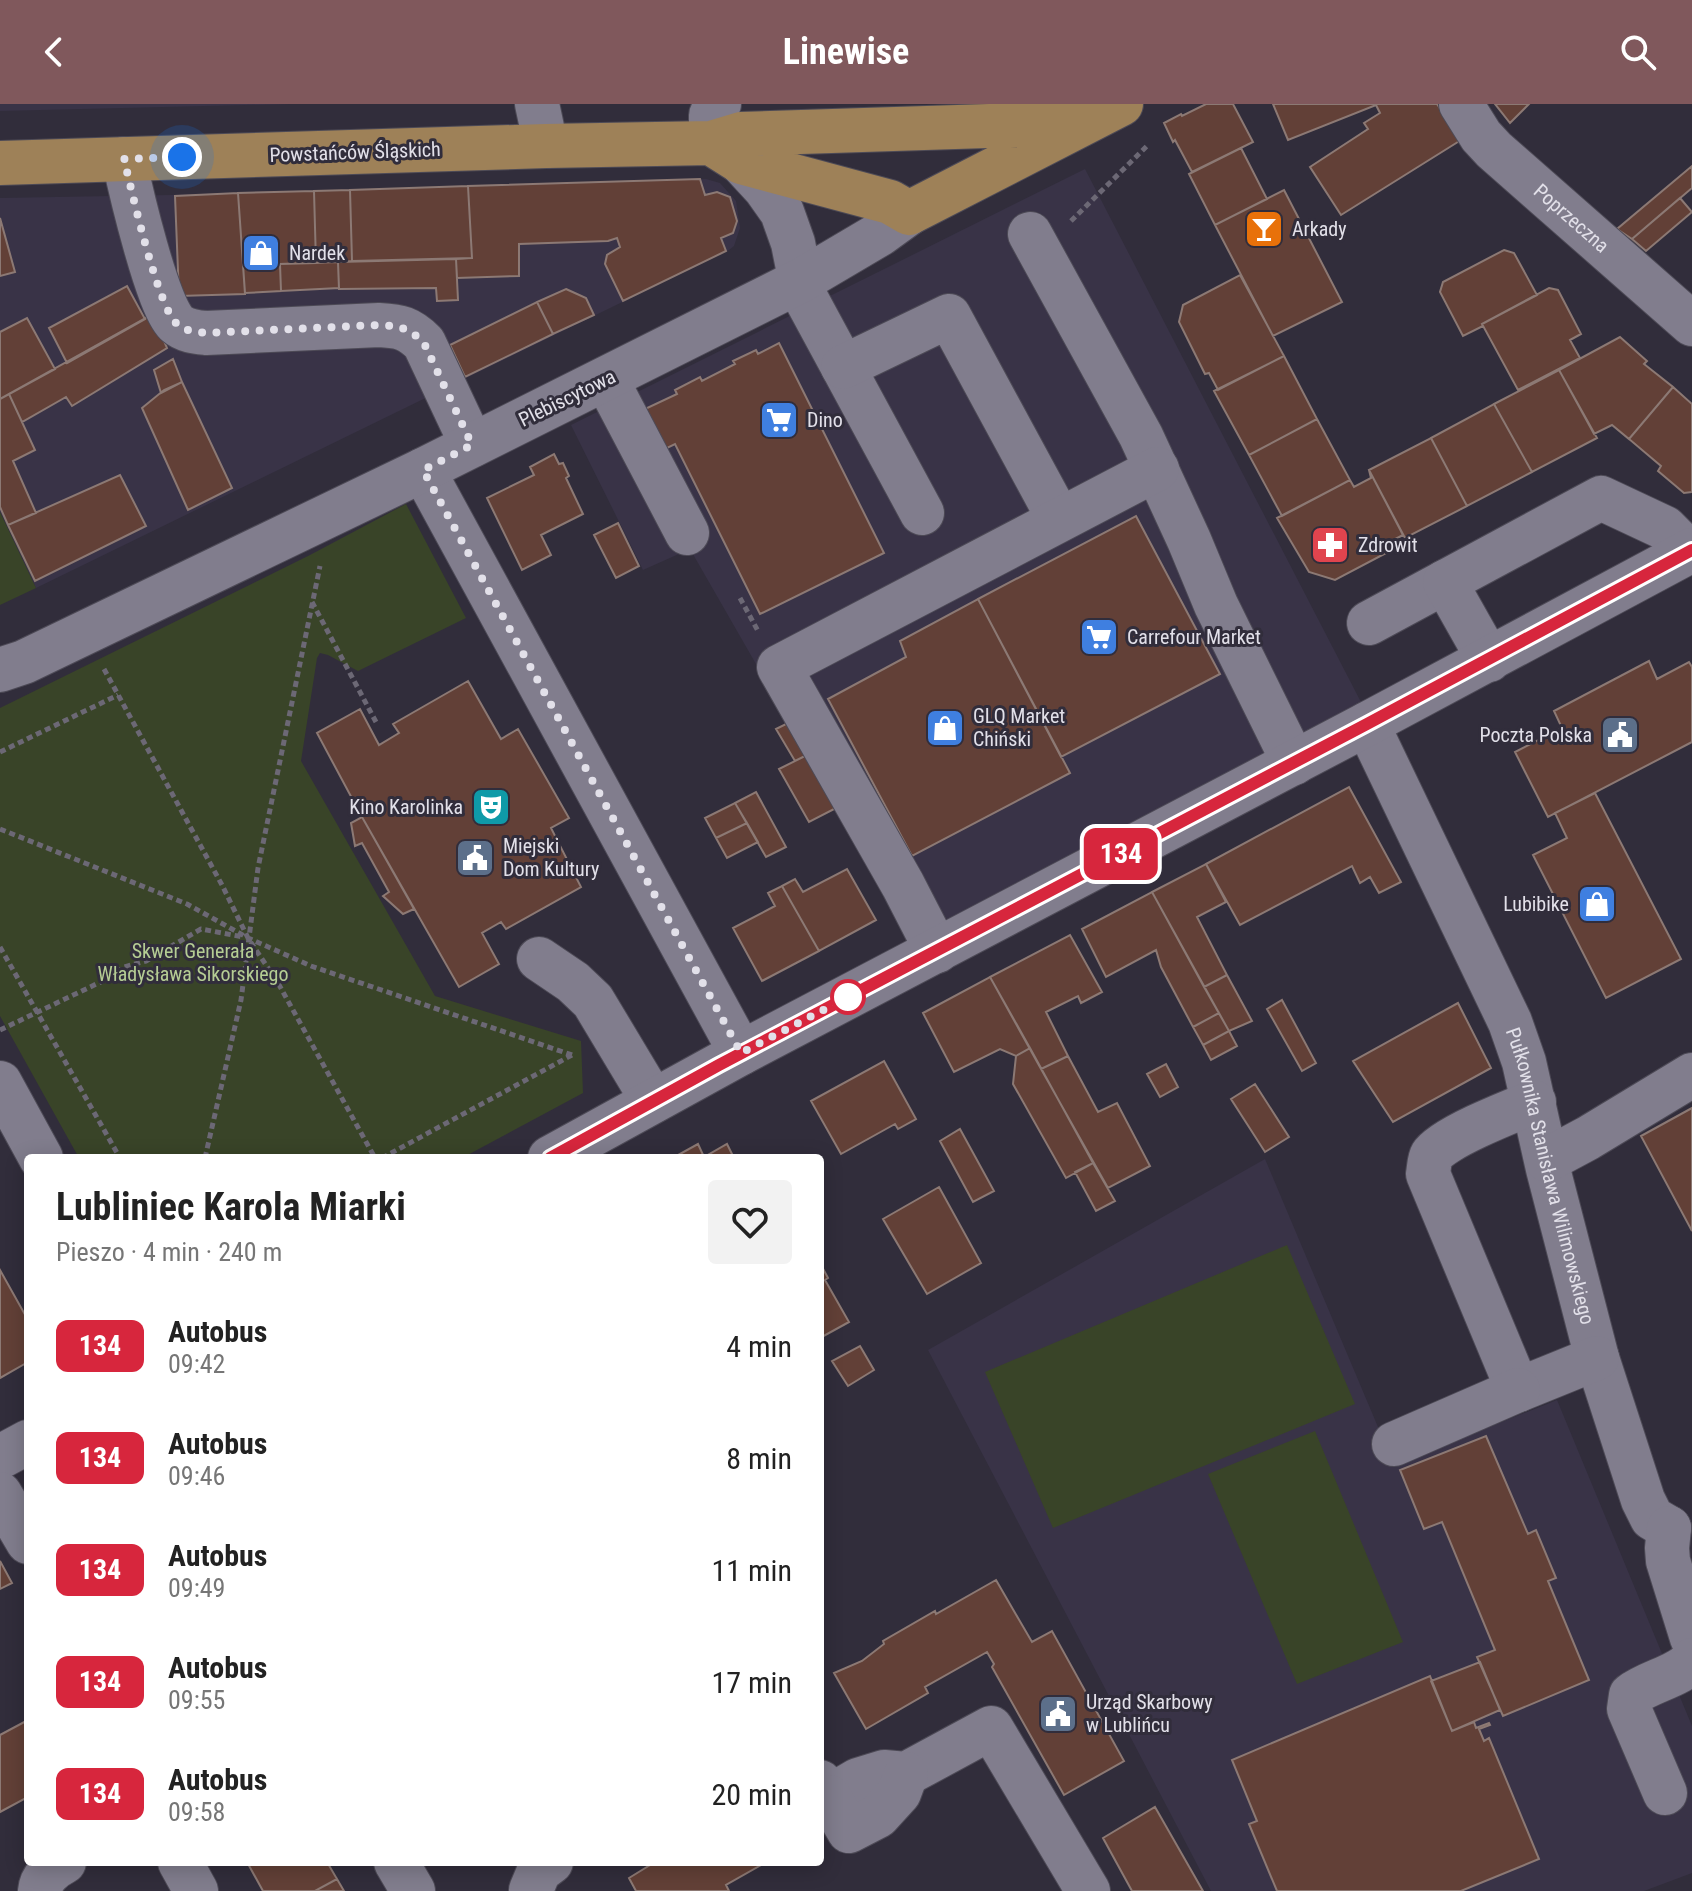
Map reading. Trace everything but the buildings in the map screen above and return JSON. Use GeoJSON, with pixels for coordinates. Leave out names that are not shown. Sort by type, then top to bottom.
{"type":"FeatureCollection","features":[{"type":"Feature","properties":{"kind":"main road","name":"Plebiscytowa"},"geometry":{"type":"LineString","coordinates":[[909,213],[1121,104]]}},
{"type":"Feature","properties":{"kind":"main road","name":"Powstańców Śląskich"},"geometry":{"type":"LineString","coordinates":[[0,163],[546,146],[741,134],[1082,123]]}},
{"type":"Feature","properties":{"kind":"main road","name":"Powstańców Śląskich"},"geometry":{"type":"LineString","coordinates":[[724,137],[890,202],[909,213]]}},
{"type":"Feature","properties":{"kind":"street"},"geometry":{"type":"LineString","coordinates":[[537,104],[546,146]]}},
{"type":"Feature","properties":{"kind":"street","name":"Poprzeczna"},"geometry":{"type":"LineString","coordinates":[[1461,104],[1481,136],[1494,150],[1692,324]]}},
{"type":"Feature","properties":{"kind":"street"},"geometry":{"type":"LineString","coordinates":[[724,137],[782,212],[793,243],[803,293],[922,513]]}},
{"type":"Feature","properties":{"kind":"street"},"geometry":{"type":"LineString","coordinates":[[124,159],[161,295],[167,311],[177,324],[189,331],[206,333],[398,326],[414,333],[424,343],[472,445]]}},
{"type":"Feature","properties":{"kind":"street","name":"Plebiscytowa"},"geometry":{"type":"LineString","coordinates":[[8,669],[423,470],[802,280],[880,234],[909,213]]}},
{"type":"Feature","properties":{"kind":"street"},"geometry":{"type":"LineString","coordinates":[[1035,242],[1141,436],[1216,605],[1294,763]]}},
{"type":"Feature","properties":{"kind":"street"},"geometry":{"type":"LineString","coordinates":[[843,367],[949,316],[1059,519]]}},
{"type":"Feature","properties":{"kind":"street"},"geometry":{"type":"LineString","coordinates":[[606,379],[687,533]]}},
{"type":"Feature","properties":{"kind":"street"},"geometry":{"type":"LineString","coordinates":[[937,951],[779,667],[1157,469]]}},
{"type":"Feature","properties":{"kind":"street"},"geometry":{"type":"LineString","coordinates":[[423,470],[741,1053]]}},
{"type":"Feature","properties":{"kind":"street"},"geometry":{"type":"LineString","coordinates":[[557,1154],[741,1053],[1691,551],[1665,528],[1601,498],[1369,623]]}},
{"type":"Feature","properties":{"kind":"street"},"geometry":{"type":"LineString","coordinates":[[1445,582],[1489,660]]}},
{"type":"Feature","properties":{"kind":"street","name":"Pułkownika Stanisława Wilimowskiego"},"geometry":{"type":"LineString","coordinates":[[1367,724],[1510,1022],[1524,1062],[1597,1358],[1643,1500],[1652,1518],[1681,1527],[1667,1548],[1690,1655]]}},
{"type":"Feature","properties":{"kind":"street"},"geometry":{"type":"LineString","coordinates":[[539,959],[573,982],[593,1001],[653,1101]]}},
{"type":"Feature","properties":{"kind":"street"},"geometry":{"type":"LineString","coordinates":[[1547,1160],[1692,1075]]}},
{"type":"Feature","properties":{"kind":"street"},"geometry":{"type":"LineString","coordinates":[[0,1083],[39,1154]]}},
{"type":"Feature","properties":{"kind":"street"},"geometry":{"type":"LineString","coordinates":[[1518,1390],[1428,1174],[1432,1156],[1448,1142],[1504,1113],[1534,1102]]}},
{"type":"Feature","properties":{"kind":"street"},"geometry":{"type":"LineString","coordinates":[[1394,1444],[1597,1358]]}},
{"type":"Feature","properties":{"kind":"street"},"geometry":{"type":"LineString","coordinates":[[0,1457],[24,1444]]}},
{"type":"Feature","properties":{"kind":"street"},"geometry":{"type":"LineString","coordinates":[[0,1494],[24,1535]]}},
{"type":"Feature","properties":{"kind":"street"},"geometry":{"type":"LineString","coordinates":[[1665,1793],[1629,1709],[1631,1695],[1690,1655]]}},
{"type":"Feature","properties":{"kind":"street"},"geometry":{"type":"LineString","coordinates":[[824,1789],[884,1772],[906,1774],[991,1728],[1088,1891]]}},
{"type":"Feature","properties":{"kind":"street"},"geometry":{"type":"LineString","coordinates":[[40,1891],[40,1886],[56,1866]]}},
{"type":"Feature","properties":{"kind":"street"},"geometry":{"type":"LineString","coordinates":[[182,1866],[196,1891]]}},
{"type":"Feature","properties":{"kind":"street"},"geometry":{"type":"LineString","coordinates":[[398,1866],[413,1891]]}},
{"type":"Feature","properties":{"kind":"street"},"geometry":{"type":"LineString","coordinates":[[546,1866],[539,1871],[530,1891],[548,1891]]}},
{"type":"Feature","properties":{"kind":"path"},"geometry":{"type":"LineString","coordinates":[[1035,242],[1147,146]]}},
{"type":"Feature","properties":{"kind":"path"},"geometry":{"type":"LineString","coordinates":[[206,1154],[241,1000],[258,868],[320,563]]}},
{"type":"Feature","properties":{"kind":"path"},"geometry":{"type":"LineString","coordinates":[[740,598],[764,642]]}},
{"type":"Feature","properties":{"kind":"path"},"geometry":{"type":"LineString","coordinates":[[312,601],[376,722]]}},
{"type":"Feature","properties":{"kind":"path"},"geometry":{"type":"LineString","coordinates":[[100,662],[248,938],[278,983],[373,1154]]}},
{"type":"Feature","properties":{"kind":"path"},"geometry":{"type":"LineString","coordinates":[[0,752],[118,695]]}},
{"type":"Feature","properties":{"kind":"path"},"geometry":{"type":"LineString","coordinates":[[0,829],[187,904],[248,938],[311,966],[581,1059]]}},
{"type":"Feature","properties":{"kind":"path"},"geometry":{"type":"LineString","coordinates":[[0,1030],[109,978],[124,967],[146,961],[201,929],[248,938]]}},
{"type":"Feature","properties":{"kind":"path"},"geometry":{"type":"LineString","coordinates":[[0,947],[118,1154]]}},
{"type":"Feature","properties":{"kind":"path"},"geometry":{"type":"LineString","coordinates":[[389,1154],[573,1055]]}},
{"type":"Feature","properties":{"kind":"shaded area"},"geometry":{"type":"Polygon","coordinates":[[[0,104],[292,104],[0,111],[0,104]]]}},
{"type":"Feature","properties":{"kind":"shaded area"},"geometry":{"type":"Polygon","coordinates":[[[1085,169],[1363,706],[915,941],[690,549],[643,570],[571,425],[1085,169]]]}},
{"type":"Feature","properties":{"kind":"shaded area"},"geometry":{"type":"Polygon","coordinates":[[[706,179],[720,183],[736,201],[740,228],[734,246],[729,250],[36,588],[0,512],[0,198],[706,179]]]}},
{"type":"Feature","properties":{"kind":"shaded area"},"geometry":{"type":"Polygon","coordinates":[[[1265,1159],[1394,1465],[1557,1400],[1692,1726],[1692,1873],[1644,1891],[1211,1891],[928,1350],[1265,1159]]]}},
{"type":"Feature","properties":{"kind":"green space","name":"Skwer Generała Władysława Sikorskiego"},"geometry":{"type":"Polygon","coordinates":[[[406,504],[466,618],[358,671],[320,653],[301,761],[435,996],[581,1041],[583,1093],[469,1154],[77,1154],[0,1016],[0,708],[310,555],[406,504]]]}},
{"type":"Feature","properties":{"kind":"green space"},"geometry":{"type":"Polygon","coordinates":[[[0,512],[36,588],[0,605],[0,512]]]}},
{"type":"Feature","properties":{"kind":"green space"},"geometry":{"type":"Polygon","coordinates":[[[1287,1245],[1355,1404],[1053,1528],[985,1372],[1287,1245]]]}},
{"type":"Feature","properties":{"kind":"green space"},"geometry":{"type":"Polygon","coordinates":[[[1315,1431],[1403,1642],[1297,1684],[1208,1474],[1315,1431]]]}},
{"type":"Feature","properties":{"kind":"bus line","name":"134"},"geometry":{"type":"LineString","coordinates":[[557,1154],[719,1065],[1692,550]]}},
{"type":"Feature","properties":{"kind":"place","name":"Arkady"},"geometry":{"type":"Point","coordinates":[1264,229]}},
{"type":"Feature","properties":{"kind":"place","name":"Nardek"},"geometry":{"type":"Point","coordinates":[261,253]}},
{"type":"Feature","properties":{"kind":"place","name":"Dino"},"geometry":{"type":"Point","coordinates":[779,420]}},
{"type":"Feature","properties":{"kind":"place","name":"Zdrowit"},"geometry":{"type":"Point","coordinates":[1330,545]}},
{"type":"Feature","properties":{"kind":"place","name":"Carrefour Market"},"geometry":{"type":"Point","coordinates":[1099,637]}},
{"type":"Feature","properties":{"kind":"place","name":"GLQ Market Chiński"},"geometry":{"type":"Point","coordinates":[945,728]}},
{"type":"Feature","properties":{"kind":"place","name":"Poczta Polska"},"geometry":{"type":"Point","coordinates":[1620,735]}},
{"type":"Feature","properties":{"kind":"place","name":"Kino Karolinka"},"geometry":{"type":"Point","coordinates":[491,807]}},
{"type":"Feature","properties":{"kind":"place","name":"Miejski Dom Kultury"},"geometry":{"type":"Point","coordinates":[475,858]}},
{"type":"Feature","properties":{"kind":"place","name":"Lubibike"},"geometry":{"type":"Point","coordinates":[1597,904]}},
{"type":"Feature","properties":{"kind":"place","name":"Urząd Skarbowy w Lublińcu"},"geometry":{"type":"Point","coordinates":[1058,1714]}},
{"type":"Feature","properties":{"kind":"route"},"geometry":{"type":"LineString","coordinates":[[182,157],[124,159],[161,295],[167,311],[177,324],[189,331],[206,333],[398,326],[414,333],[424,343],[472,445],[423,470],[741,1053],[848,997]]}}]}
